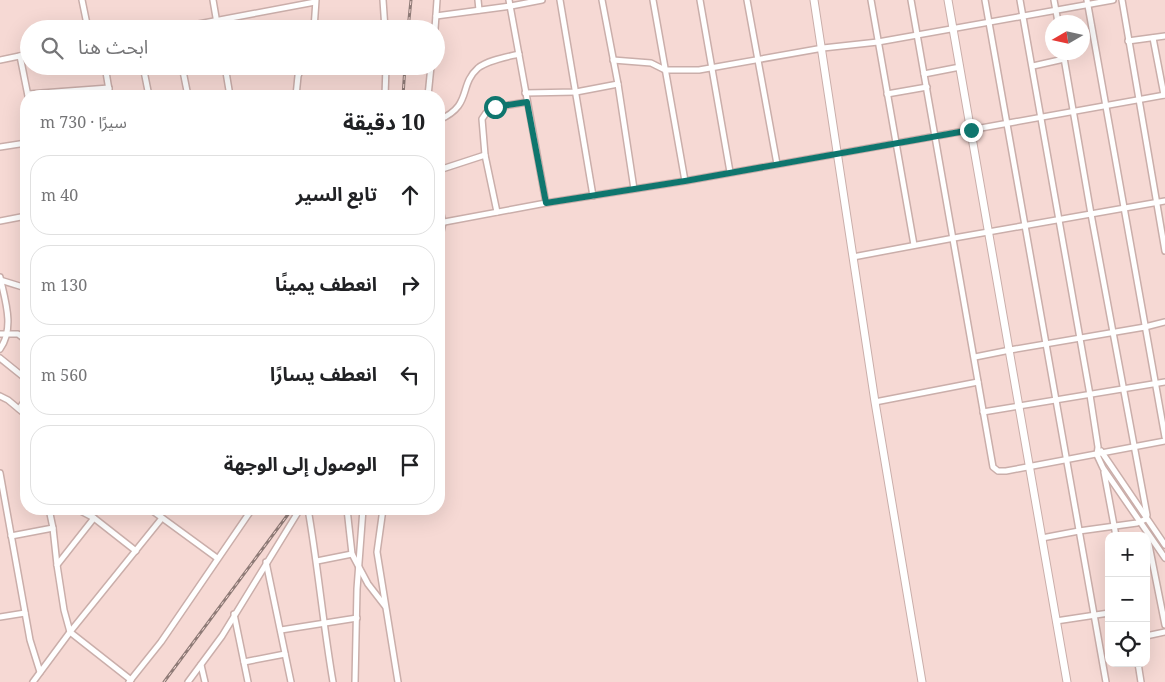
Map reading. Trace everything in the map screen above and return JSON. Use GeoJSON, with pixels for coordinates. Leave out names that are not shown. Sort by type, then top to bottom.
{"type":"FeatureCollection","features":[{"type":"Feature","properties":{"kind":"street"},"geometry":{"type":"LineString","coordinates":[[82,0],[86,20]]}},
{"type":"Feature","properties":{"kind":"street"},"geometry":{"type":"LineString","coordinates":[[213,0],[217,20]]}},
{"type":"Feature","properties":{"kind":"street"},"geometry":{"type":"LineString","coordinates":[[383,0],[384,20]]}},
{"type":"Feature","properties":{"kind":"street"},"geometry":{"type":"LineString","coordinates":[[436,20],[437,0]]}},
{"type":"Feature","properties":{"kind":"street"},"geometry":{"type":"LineString","coordinates":[[478,0],[479,10]]}},
{"type":"Feature","properties":{"kind":"street"},"geometry":{"type":"LineString","coordinates":[[436,16],[479,10],[510,3],[542,0]]}},
{"type":"Feature","properties":{"kind":"street"},"geometry":{"type":"LineString","coordinates":[[560,0],[593,196]]}},
{"type":"Feature","properties":{"kind":"street"},"geometry":{"type":"LineString","coordinates":[[602,0],[618,84],[634,189]]}},
{"type":"Feature","properties":{"kind":"street"},"geometry":{"type":"LineString","coordinates":[[653,0],[685,181]]}},
{"type":"Feature","properties":{"kind":"street"},"geometry":{"type":"LineString","coordinates":[[700,0],[730,172]]}},
{"type":"Feature","properties":{"kind":"street"},"geometry":{"type":"LineString","coordinates":[[747,0],[776,164]]}},
{"type":"Feature","properties":{"kind":"street"},"geometry":{"type":"LineString","coordinates":[[814,0],[823,48],[874,402],[922,682]]}},
{"type":"Feature","properties":{"kind":"street"},"geometry":{"type":"LineString","coordinates":[[871,0],[914,246]]}},
{"type":"Feature","properties":{"kind":"street"},"geometry":{"type":"LineString","coordinates":[[912,0],[993,467],[998,471],[1030,467],[1165,441]]}},
{"type":"Feature","properties":{"kind":"street"},"geometry":{"type":"LineString","coordinates":[[948,0],[1067,682]]}},
{"type":"Feature","properties":{"kind":"street"},"geometry":{"type":"LineString","coordinates":[[985,0],[1106,682]]}},
{"type":"Feature","properties":{"kind":"street"},"geometry":{"type":"LineString","coordinates":[[1020,0],[1098,447],[1115,532]]}},
{"type":"Feature","properties":{"kind":"street"},"geometry":{"type":"LineString","coordinates":[[1054,0],[1057,15]]}},
{"type":"Feature","properties":{"kind":"street"},"geometry":{"type":"LineString","coordinates":[[613,60],[652,63],[665,70],[711,68],[758,58],[918,35],[1056,10],[1087,2],[1113,0]]}},
{"type":"Feature","properties":{"kind":"street"},"geometry":{"type":"LineString","coordinates":[[1122,0],[1165,251]]}},
{"type":"Feature","properties":{"kind":"street"},"geometry":{"type":"LineString","coordinates":[[226,20],[316,1],[315,20]]}},
{"type":"Feature","properties":{"kind":"street"},"geometry":{"type":"LineString","coordinates":[[1087,2],[1165,437]]}},
{"type":"Feature","properties":{"kind":"street"},"geometry":{"type":"LineString","coordinates":[[510,3],[546,203]]}},
{"type":"Feature","properties":{"kind":"street"},"geometry":{"type":"LineString","coordinates":[[1128,41],[1165,36]]}},
{"type":"Feature","properties":{"kind":"street"},"geometry":{"type":"LineString","coordinates":[[445,222],[1164,95],[1154,38]]}},
{"type":"Feature","properties":{"kind":"street"},"geometry":{"type":"LineString","coordinates":[[445,117],[458,107],[478,68],[519,54]]}},
{"type":"Feature","properties":{"kind":"street"},"geometry":{"type":"LineString","coordinates":[[0,60],[20,56]]}},
{"type":"Feature","properties":{"kind":"street"},"geometry":{"type":"LineString","coordinates":[[1033,66],[1060,60]]}},
{"type":"Feature","properties":{"kind":"street"},"geometry":{"type":"LineString","coordinates":[[1064,60],[1146,519]]}},
{"type":"Feature","properties":{"kind":"street"},"geometry":{"type":"LineString","coordinates":[[924,74],[960,67]]}},
{"type":"Feature","properties":{"kind":"street"},"geometry":{"type":"LineString","coordinates":[[24,75],[27,90]]}},
{"type":"Feature","properties":{"kind":"street"},"geometry":{"type":"LineString","coordinates":[[96,90],[109,88],[107,75]]}},
{"type":"Feature","properties":{"kind":"street"},"geometry":{"type":"LineString","coordinates":[[145,75],[148,90]]}},
{"type":"Feature","properties":{"kind":"street"},"geometry":{"type":"LineString","coordinates":[[184,75],[187,90]]}},
{"type":"Feature","properties":{"kind":"street"},"geometry":{"type":"LineString","coordinates":[[226,75],[229,90]]}},
{"type":"Feature","properties":{"kind":"street"},"geometry":{"type":"LineString","coordinates":[[297,90],[298,75]]}},
{"type":"Feature","properties":{"kind":"street"},"geometry":{"type":"LineString","coordinates":[[385,90],[386,75]]}},
{"type":"Feature","properties":{"kind":"street"},"geometry":{"type":"LineString","coordinates":[[429,90],[430,75]]}},
{"type":"Feature","properties":{"kind":"street"},"geometry":{"type":"LineString","coordinates":[[525,93],[576,92],[618,84]]}},
{"type":"Feature","properties":{"kind":"street"},"geometry":{"type":"LineString","coordinates":[[887,94],[927,87]]}},
{"type":"Feature","properties":{"kind":"street"},"geometry":{"type":"LineString","coordinates":[[497,212],[485,155],[482,123],[486,113],[495,107],[527,102]]}},
{"type":"Feature","properties":{"kind":"street"},"geometry":{"type":"LineString","coordinates":[[0,147],[20,144]]}},
{"type":"Feature","properties":{"kind":"street"},"geometry":{"type":"LineString","coordinates":[[445,168],[485,155]]}},
{"type":"Feature","properties":{"kind":"street"},"geometry":{"type":"LineString","coordinates":[[854,258],[954,238],[1165,201]]}},
{"type":"Feature","properties":{"kind":"street"},"geometry":{"type":"LineString","coordinates":[[0,221],[20,217]]}},
{"type":"Feature","properties":{"kind":"street"},"geometry":{"type":"LineString","coordinates":[[0,279],[20,286]]}},
{"type":"Feature","properties":{"kind":"street"},"geometry":{"type":"LineString","coordinates":[[0,279],[8,319],[8,333],[0,349]]}},
{"type":"Feature","properties":{"kind":"street"},"geometry":{"type":"LineString","coordinates":[[974,357],[1165,322]]}},
{"type":"Feature","properties":{"kind":"street"},"geometry":{"type":"LineString","coordinates":[[0,334],[8,333],[20,336]]}},
{"type":"Feature","properties":{"kind":"street"},"geometry":{"type":"LineString","coordinates":[[0,358],[20,374]]}},
{"type":"Feature","properties":{"kind":"street"},"geometry":{"type":"LineString","coordinates":[[874,402],[978,382]]}},
{"type":"Feature","properties":{"kind":"street"},"geometry":{"type":"LineString","coordinates":[[983,412],[1165,382]]}},
{"type":"Feature","properties":{"kind":"street"},"geometry":{"type":"LineString","coordinates":[[0,396],[19,409]]}},
{"type":"Feature","properties":{"kind":"street"},"geometry":{"type":"LineString","coordinates":[[1100,454],[1165,545]]}},
{"type":"Feature","properties":{"kind":"street"},"geometry":{"type":"LineString","coordinates":[[1103,468],[1165,558]]}},
{"type":"Feature","properties":{"kind":"street"},"geometry":{"type":"LineString","coordinates":[[0,473],[2,500],[11,536],[30,640],[40,672]]}},
{"type":"Feature","properties":{"kind":"street"},"geometry":{"type":"LineString","coordinates":[[50,515],[64,610],[70,632],[130,681],[161,642],[246,515]]}},
{"type":"Feature","properties":{"kind":"street"},"geometry":{"type":"LineString","coordinates":[[88,515],[136,551]]}},
{"type":"Feature","properties":{"kind":"street"},"geometry":{"type":"LineString","coordinates":[[158,515],[217,558]]}},
{"type":"Feature","properties":{"kind":"street"},"geometry":{"type":"LineString","coordinates":[[188,682],[222,636],[296,515]]}},
{"type":"Feature","properties":{"kind":"street"},"geometry":{"type":"LineString","coordinates":[[309,515],[317,561],[323,623],[332,682]]}},
{"type":"Feature","properties":{"kind":"street"},"geometry":{"type":"LineString","coordinates":[[348,515],[352,554],[368,584],[385,606]]}},
{"type":"Feature","properties":{"kind":"street"},"geometry":{"type":"LineString","coordinates":[[355,682],[356,618],[363,515]]}},
{"type":"Feature","properties":{"kind":"street"},"geometry":{"type":"LineString","coordinates":[[382,515],[377,552],[398,682]]}},
{"type":"Feature","properties":{"kind":"street"},"geometry":{"type":"LineString","coordinates":[[57,565],[94,518]]}},
{"type":"Feature","properties":{"kind":"street"},"geometry":{"type":"LineString","coordinates":[[34,682],[70,632],[162,518]]}},
{"type":"Feature","properties":{"kind":"street"},"geometry":{"type":"LineString","coordinates":[[1042,538],[1140,522],[1146,519]]}},
{"type":"Feature","properties":{"kind":"street"},"geometry":{"type":"LineString","coordinates":[[11,536],[53,528]]}},
{"type":"Feature","properties":{"kind":"street"},"geometry":{"type":"LineString","coordinates":[[1146,531],[1163,604],[1165,625]]}},
{"type":"Feature","properties":{"kind":"street"},"geometry":{"type":"LineString","coordinates":[[317,561],[352,554]]}},
{"type":"Feature","properties":{"kind":"street"},"geometry":{"type":"LineString","coordinates":[[266,562],[291,682]]}},
{"type":"Feature","properties":{"kind":"street"},"geometry":{"type":"LineString","coordinates":[[0,618],[25,613]]}},
{"type":"Feature","properties":{"kind":"street"},"geometry":{"type":"LineString","coordinates":[[234,614],[248,682]]}},
{"type":"Feature","properties":{"kind":"street"},"geometry":{"type":"LineString","coordinates":[[1056,622],[1105,614]]}},
{"type":"Feature","properties":{"kind":"street"},"geometry":{"type":"LineString","coordinates":[[281,630],[356,618]]}},
{"type":"Feature","properties":{"kind":"street"},"geometry":{"type":"LineString","coordinates":[[1150,635],[1165,632]]}},
{"type":"Feature","properties":{"kind":"street"},"geometry":{"type":"LineString","coordinates":[[244,662],[285,654]]}},
{"type":"Feature","properties":{"kind":"street"},"geometry":{"type":"LineString","coordinates":[[201,665],[205,682]]}},
{"type":"Feature","properties":{"kind":"street"},"geometry":{"type":"LineString","coordinates":[[1139,667],[1141,682]]}},
{"type":"Feature","properties":{"kind":"railway"},"geometry":{"type":"LineString","coordinates":[[409,20],[411,0]]}},
{"type":"Feature","properties":{"kind":"railway"},"geometry":{"type":"LineString","coordinates":[[403,90],[404,75]]}},
{"type":"Feature","properties":{"kind":"railway"},"geometry":{"type":"LineString","coordinates":[[164,682],[288,515]]}},
{"type":"Feature","properties":{"kind":"route"},"geometry":{"type":"LineString","coordinates":[[495,107],[527,102],[546,203],[685,181],[971,130]]}}]}
